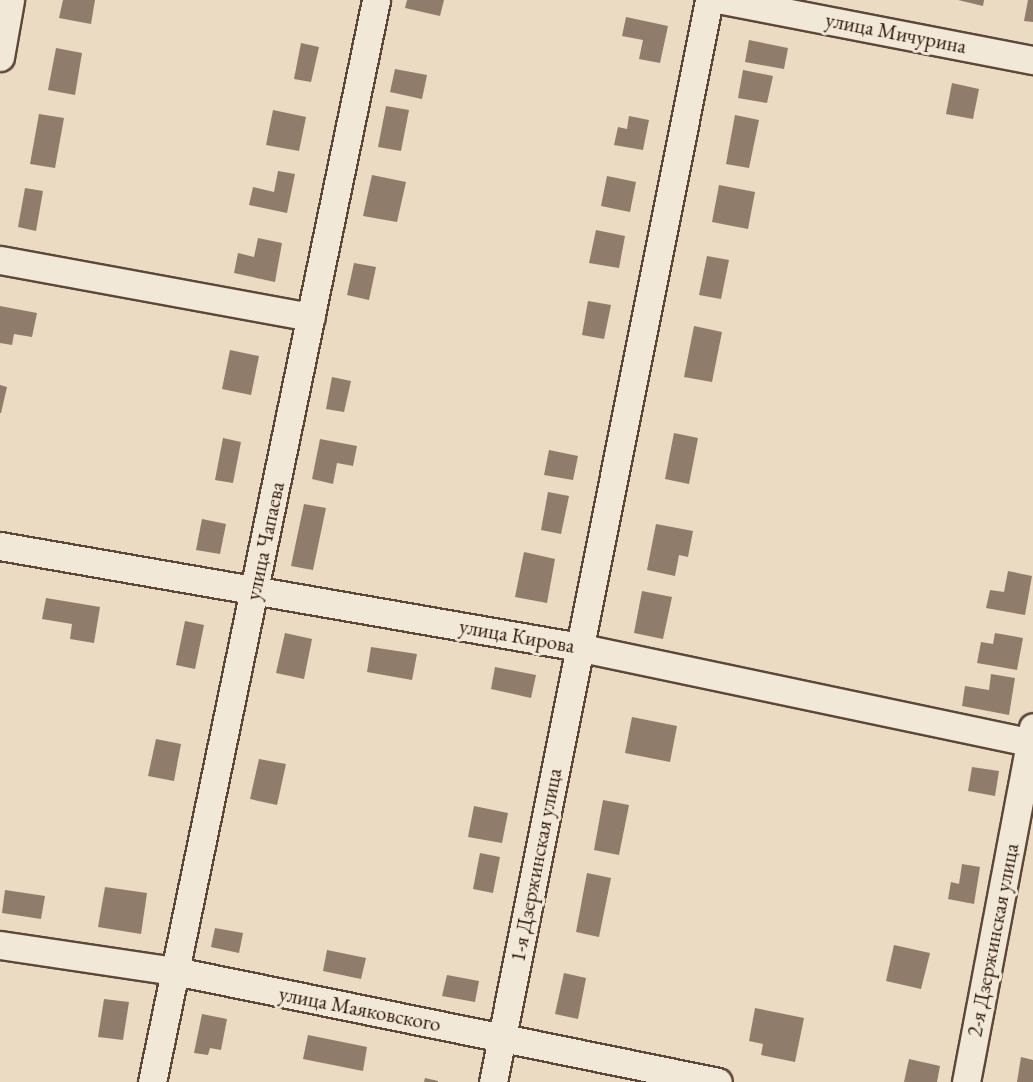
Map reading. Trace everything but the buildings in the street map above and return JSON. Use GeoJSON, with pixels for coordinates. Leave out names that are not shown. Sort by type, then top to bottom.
{"type":"FeatureCollection","features":[{"type":"Feature","properties":{"kind":"street"},"geometry":{"type":"LineString","coordinates":[[0,57],[10,0]]}},
{"type":"Feature","properties":{"kind":"street","name":"улица Чапаева"},"geometry":{"type":"LineString","coordinates":[[152,1082],[376,0]]}},
{"type":"Feature","properties":{"kind":"street","name":"1-я Дзержинская улица"},"geometry":{"type":"LineString","coordinates":[[493,1082],[709,0]]}},
{"type":"Feature","properties":{"kind":"street","name":"улица Мичурина"},"geometry":{"type":"LineString","coordinates":[[723,0],[1033,60]]}},
{"type":"Feature","properties":{"kind":"street"},"geometry":{"type":"LineString","coordinates":[[0,260],[311,317]]}},
{"type":"Feature","properties":{"kind":"street","name":"улица Кирова"},"geometry":{"type":"LineString","coordinates":[[0,546],[580,648],[1032,734]]}},
{"type":"Feature","properties":{"kind":"street","name":"2-я Дзержинская улица"},"geometry":{"type":"LineString","coordinates":[[966,1082],[1032,734]]}},
{"type":"Feature","properties":{"kind":"street","name":"улица Маяковского"},"geometry":{"type":"LineString","coordinates":[[0,945],[175,971],[718,1082]]}}]}
